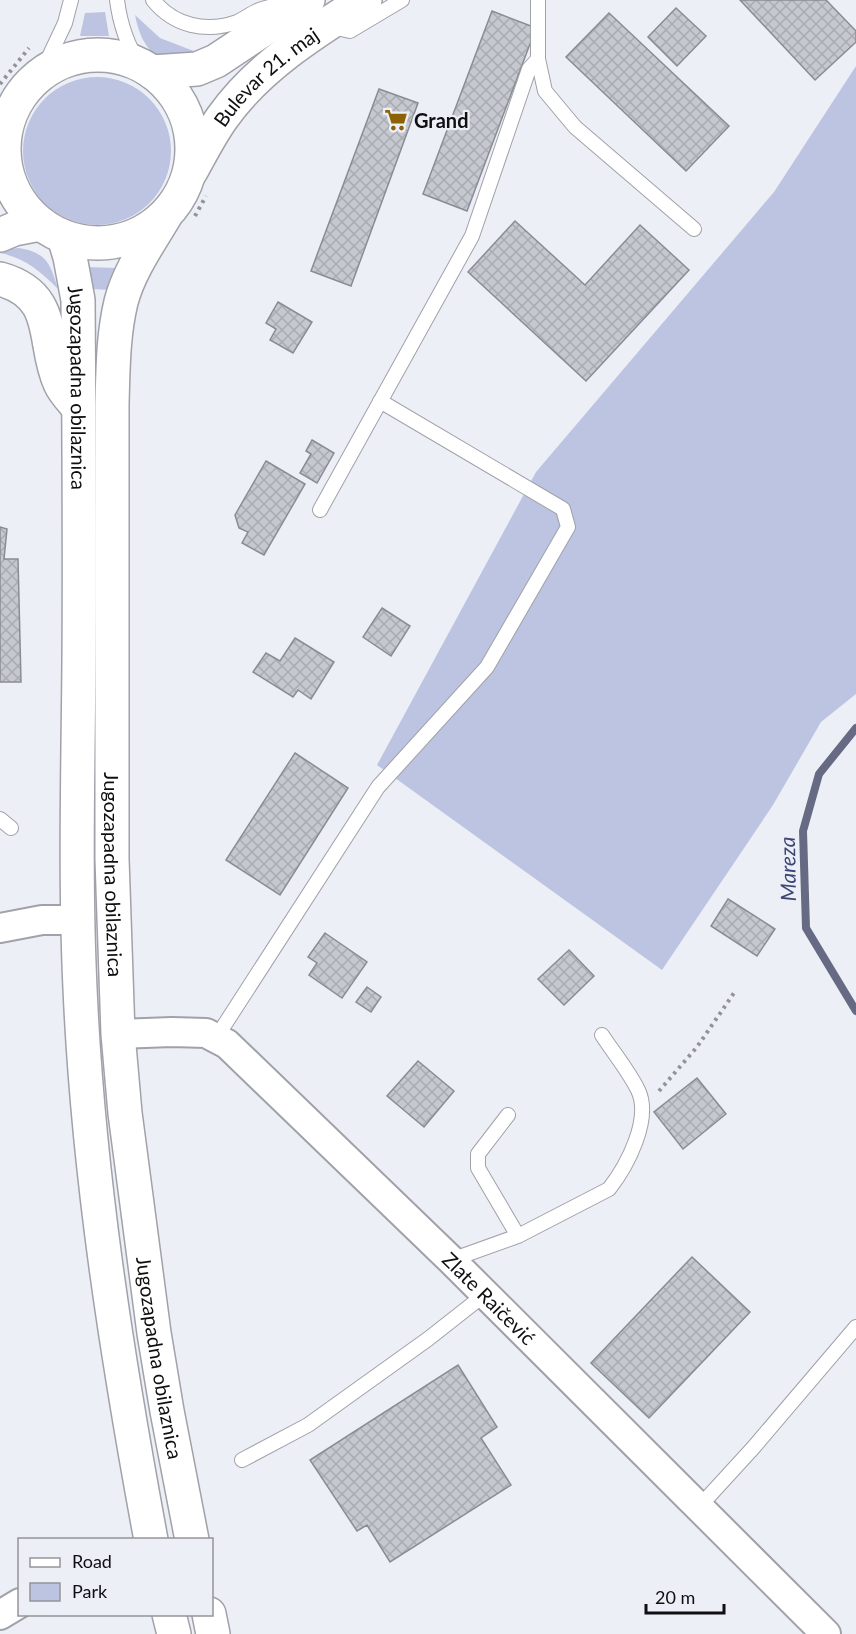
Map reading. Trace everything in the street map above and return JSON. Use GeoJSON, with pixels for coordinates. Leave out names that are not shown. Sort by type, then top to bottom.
{"type":"FeatureCollection","features":[{"type":"Feature","properties":{"kind":"main road","name":"Bulevar 21. maj"},"geometry":{"type":"LineString","coordinates":[[146,69],[197,69],[316,13],[365,0]]}},
{"type":"Feature","properties":{"kind":"main road","name":"Bulevar 21. maj"},"geometry":{"type":"LineString","coordinates":[[199,180],[223,117],[316,13]]}},
{"type":"Feature","properties":{"kind":"main road"},"geometry":{"type":"LineString","coordinates":[[0,235],[14,229],[52,231],[91,243],[118,242],[178,219],[180,197],[199,180],[187,118],[173,92],[146,69],[116,57],[90,56],[64,62],[41,74],[23,92],[11,113],[2,140],[4,161],[10,185],[22,206],[52,231]]}},
{"type":"Feature","properties":{"kind":"main road","name":"Jugozapadna obilaznica"},"geometry":{"type":"LineString","coordinates":[[178,219],[128,283],[114,340],[112,859],[118,1034],[125,1113],[153,1323],[167,1411],[192,1538]]}},
{"type":"Feature","properties":{"kind":"main road","name":"Jugozapadna obilaznica"},"geometry":{"type":"LineString","coordinates":[[52,231],[70,256],[78,300],[80,578],[78,920],[86,1081],[98,1203],[130,1425],[151,1538]]}},
{"type":"Feature","properties":{"kind":"main road"},"geometry":{"type":"LineString","coordinates":[[0,279],[29,294],[39,306],[48,326],[60,383],[79,407]]}},
{"type":"Feature","properties":{"kind":"main road"},"geometry":{"type":"LineString","coordinates":[[170,1616],[174,1634]]}},
{"type":"Feature","properties":{"kind":"main road"},"geometry":{"type":"LineString","coordinates":[[208,1616],[213,1634]]}},
{"type":"Feature","properties":{"kind":"street"},"geometry":{"type":"LineString","coordinates":[[0,928],[42,920],[78,920]]}},
{"type":"Feature","properties":{"kind":"street","name":"Zlate Raičević"},"geometry":{"type":"LineString","coordinates":[[118,1034],[206,1033],[227,1044],[451,1260],[826,1634]]}},
{"type":"Feature","properties":{"kind":"street"},"geometry":{"type":"LineString","coordinates":[[0,1615],[18,1604]]}},
{"type":"Feature","properties":{"kind":"lane"},"geometry":{"type":"LineString","coordinates":[[41,74],[65,23],[71,0]]}},
{"type":"Feature","properties":{"kind":"lane"},"geometry":{"type":"LineString","coordinates":[[117,0],[130,49],[146,69]]}},
{"type":"Feature","properties":{"kind":"lane"},"geometry":{"type":"LineString","coordinates":[[153,0],[162,11],[185,24],[218,27],[239,21],[259,10],[298,0]]}},
{"type":"Feature","properties":{"kind":"lane"},"geometry":{"type":"LineString","coordinates":[[316,13],[350,31],[402,0]]}},
{"type":"Feature","properties":{"kind":"lane"},"geometry":{"type":"LineString","coordinates":[[538,0],[537,59],[545,91],[575,127],[694,229]]}},
{"type":"Feature","properties":{"kind":"lane"},"geometry":{"type":"LineString","coordinates":[[320,510],[472,236],[529,69],[537,59]]}},
{"type":"Feature","properties":{"kind":"lane"},"geometry":{"type":"LineString","coordinates":[[216,1038],[378,787],[487,667],[568,527],[563,509],[380,402]]}},
{"type":"Feature","properties":{"kind":"lane"},"geometry":{"type":"LineString","coordinates":[[0,819],[11,828]]}},
{"type":"Feature","properties":{"kind":"lane"},"geometry":{"type":"LineString","coordinates":[[451,1260],[518,1236],[609,1189],[628,1160],[642,1113],[639,1091],[602,1035]]}},
{"type":"Feature","properties":{"kind":"lane"},"geometry":{"type":"LineString","coordinates":[[508,1116],[478,1154],[478,1168],[518,1236]]}},
{"type":"Feature","properties":{"kind":"lane"},"geometry":{"type":"LineString","coordinates":[[243,1460],[308,1425],[428,1340],[484,1295]]}},
{"type":"Feature","properties":{"kind":"lane"},"geometry":{"type":"LineString","coordinates":[[699,1507],[753,1448],[856,1327]]}},
{"type":"Feature","properties":{"kind":"path"},"geometry":{"type":"LineString","coordinates":[[178,219],[202,206],[199,180]]}},
{"type":"Feature","properties":{"kind":"path"},"geometry":{"type":"LineString","coordinates":[[642,1113],[648,1102],[698,1047],[734,993]]}},
{"type":"Feature","properties":{"kind":"green space"},"geometry":{"type":"Polygon","coordinates":[[[105,12],[109,36],[80,36],[85,13],[105,12]]]}},
{"type":"Feature","properties":{"kind":"green space"},"geometry":{"type":"Polygon","coordinates":[[[135,15],[160,38],[199,53],[160,59],[143,40],[135,15]]]}},
{"type":"Feature","properties":{"kind":"green space"},"geometry":{"type":"Polygon","coordinates":[[[856,66],[856,694],[821,722],[773,805],[662,970],[377,765],[536,472],[774,192],[856,66]]]}},
{"type":"Feature","properties":{"kind":"green space"},"geometry":{"type":"Polygon","coordinates":[[[97,77],[125,82],[150,98],[166,123],[171,151],[166,179],[150,204],[125,220],[97,225],[69,220],[44,204],[28,179],[23,151],[28,123],[44,98],[69,82],[97,77]]]}},
{"type":"Feature","properties":{"kind":"green space"},"geometry":{"type":"Polygon","coordinates":[[[19,248],[42,256],[50,266],[58,289],[32,266],[0,253],[7,249],[19,248]]]}},
{"type":"Feature","properties":{"kind":"green space"},"geometry":{"type":"Polygon","coordinates":[[[86,267],[118,268],[110,290],[90,289],[86,267]]]}},
{"type":"Feature","properties":{"kind":"building"},"geometry":{"type":"Polygon","coordinates":[[[740,0],[826,0],[856,31],[856,42],[815,80],[740,0]]]}},
{"type":"Feature","properties":{"kind":"building"},"geometry":{"type":"Polygon","coordinates":[[[676,8],[706,36],[677,66],[648,37],[676,8]]]}},
{"type":"Feature","properties":{"kind":"building"},"geometry":{"type":"Polygon","coordinates":[[[492,11],[536,28],[467,211],[423,194],[492,11]]]}},
{"type":"Feature","properties":{"kind":"building"},"geometry":{"type":"Polygon","coordinates":[[[609,13],[729,126],[686,171],[566,57],[609,13]]]}},
{"type":"Feature","properties":{"kind":"building"},"geometry":{"type":"Polygon","coordinates":[[[379,89],[418,103],[351,286],[311,271],[379,89]]]}},
{"type":"Feature","properties":{"kind":"building"},"geometry":{"type":"Polygon","coordinates":[[[515,221],[585,285],[640,225],[689,270],[586,381],[468,272],[515,221]]]}},
{"type":"Feature","properties":{"kind":"building"},"geometry":{"type":"Polygon","coordinates":[[[278,302],[312,322],[293,353],[270,340],[276,329],[266,323],[278,302]]]}},
{"type":"Feature","properties":{"kind":"building"},"geometry":{"type":"Polygon","coordinates":[[[312,440],[334,453],[317,483],[300,473],[311,454],[306,451],[312,440]]]}},
{"type":"Feature","properties":{"kind":"building"},"geometry":{"type":"Polygon","coordinates":[[[266,461],[305,484],[264,555],[242,543],[248,532],[239,528],[235,515],[266,461]]]}},
{"type":"Feature","properties":{"kind":"building"},"geometry":{"type":"Polygon","coordinates":[[[0,527],[7,529],[4,559],[18,559],[21,682],[0,682],[0,527]]]}},
{"type":"Feature","properties":{"kind":"building"},"geometry":{"type":"Polygon","coordinates":[[[382,608],[410,626],[391,656],[363,637],[382,608]]]}},
{"type":"Feature","properties":{"kind":"building"},"geometry":{"type":"Polygon","coordinates":[[[295,638],[334,662],[311,699],[298,690],[293,697],[253,672],[266,653],[280,661],[295,638]]]}},
{"type":"Feature","properties":{"kind":"building"},"geometry":{"type":"Polygon","coordinates":[[[295,753],[348,788],[280,895],[226,860],[295,753]]]}},
{"type":"Feature","properties":{"kind":"building"},"geometry":{"type":"Polygon","coordinates":[[[728,899],[775,929],[757,956],[711,926],[728,899]]]}},
{"type":"Feature","properties":{"kind":"building"},"geometry":{"type":"Polygon","coordinates":[[[325,933],[367,962],[342,998],[309,975],[317,963],[308,957],[325,933]]]}},
{"type":"Feature","properties":{"kind":"building"},"geometry":{"type":"Polygon","coordinates":[[[569,950],[594,976],[564,1005],[538,979],[569,950]]]}},
{"type":"Feature","properties":{"kind":"building"},"geometry":{"type":"Polygon","coordinates":[[[367,987],[381,997],[371,1012],[356,1002],[367,987]]]}},
{"type":"Feature","properties":{"kind":"building"},"geometry":{"type":"Polygon","coordinates":[[[418,1061],[454,1091],[424,1127],[387,1096],[418,1061]]]}},
{"type":"Feature","properties":{"kind":"building"},"geometry":{"type":"Polygon","coordinates":[[[697,1078],[726,1114],[683,1149],[654,1112],[697,1078]]]}},
{"type":"Feature","properties":{"kind":"building"},"geometry":{"type":"Polygon","coordinates":[[[692,1257],[750,1312],[649,1418],[591,1363],[692,1257]]]}},
{"type":"Feature","properties":{"kind":"building"},"geometry":{"type":"Polygon","coordinates":[[[458,1365],[497,1427],[481,1438],[511,1485],[390,1562],[367,1525],[357,1531],[310,1460],[458,1365]]]}},
{"type":"Feature","properties":{"kind":"waterway","name":"Mareza"},"geometry":{"type":"LineString","coordinates":[[856,728],[819,774],[803,831],[806,928],[856,1011]]}},
{"type":"Feature","properties":{"kind":"place","name":"Grand"},"geometry":{"type":"Point","coordinates":[396,120]}}]}
